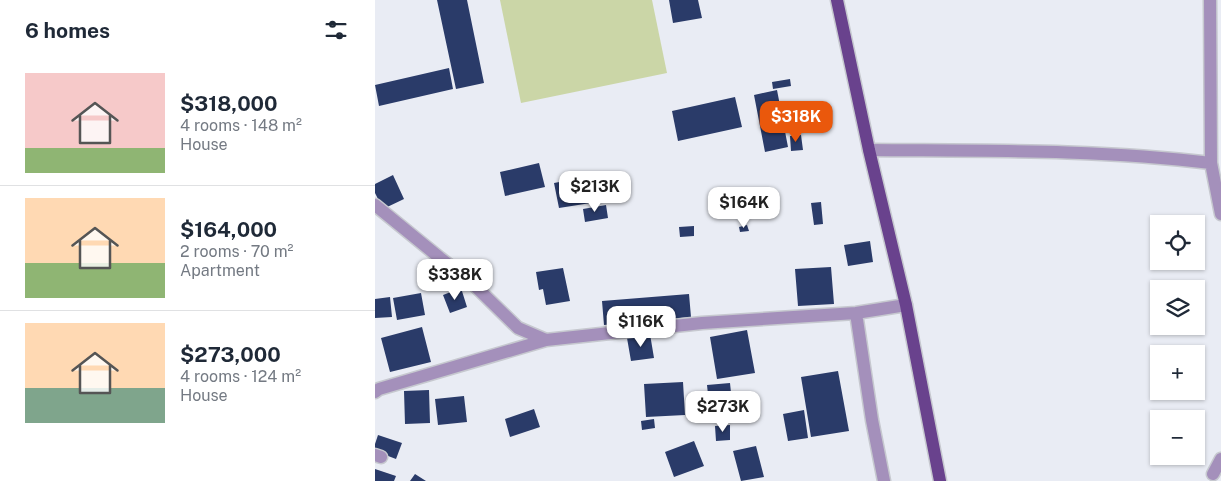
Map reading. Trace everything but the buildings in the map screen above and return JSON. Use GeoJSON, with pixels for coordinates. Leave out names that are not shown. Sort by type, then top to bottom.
{"type":"FeatureCollection","features":[{"type":"Feature","properties":{"kind":"main road"},"geometry":{"type":"LineString","coordinates":[[837,0],[869,150],[906,305],[940,481]]}},
{"type":"Feature","properties":{"kind":"street"},"geometry":{"type":"LineString","coordinates":[[1210,0],[1216,113],[1211,163],[1221,214]]}},
{"type":"Feature","properties":{"kind":"street"},"geometry":{"type":"LineString","coordinates":[[869,150],[1033,152],[1169,158],[1211,163]]}},
{"type":"Feature","properties":{"kind":"street"},"geometry":{"type":"LineString","coordinates":[[375,205],[471,282],[518,328],[546,340]]}},
{"type":"Feature","properties":{"kind":"street"},"geometry":{"type":"LineString","coordinates":[[375,392],[379,389],[546,340],[702,323],[856,313],[906,305]]}},
{"type":"Feature","properties":{"kind":"street"},"geometry":{"type":"LineString","coordinates":[[856,313],[872,420],[884,481]]}},
{"type":"Feature","properties":{"kind":"street"},"geometry":{"type":"LineString","coordinates":[[1213,474],[1221,459]]}},
{"type":"Feature","properties":{"kind":"green space"},"geometry":{"type":"Polygon","coordinates":[[[500,0],[652,0],[667,73],[521,103],[500,0]]]}}]}
